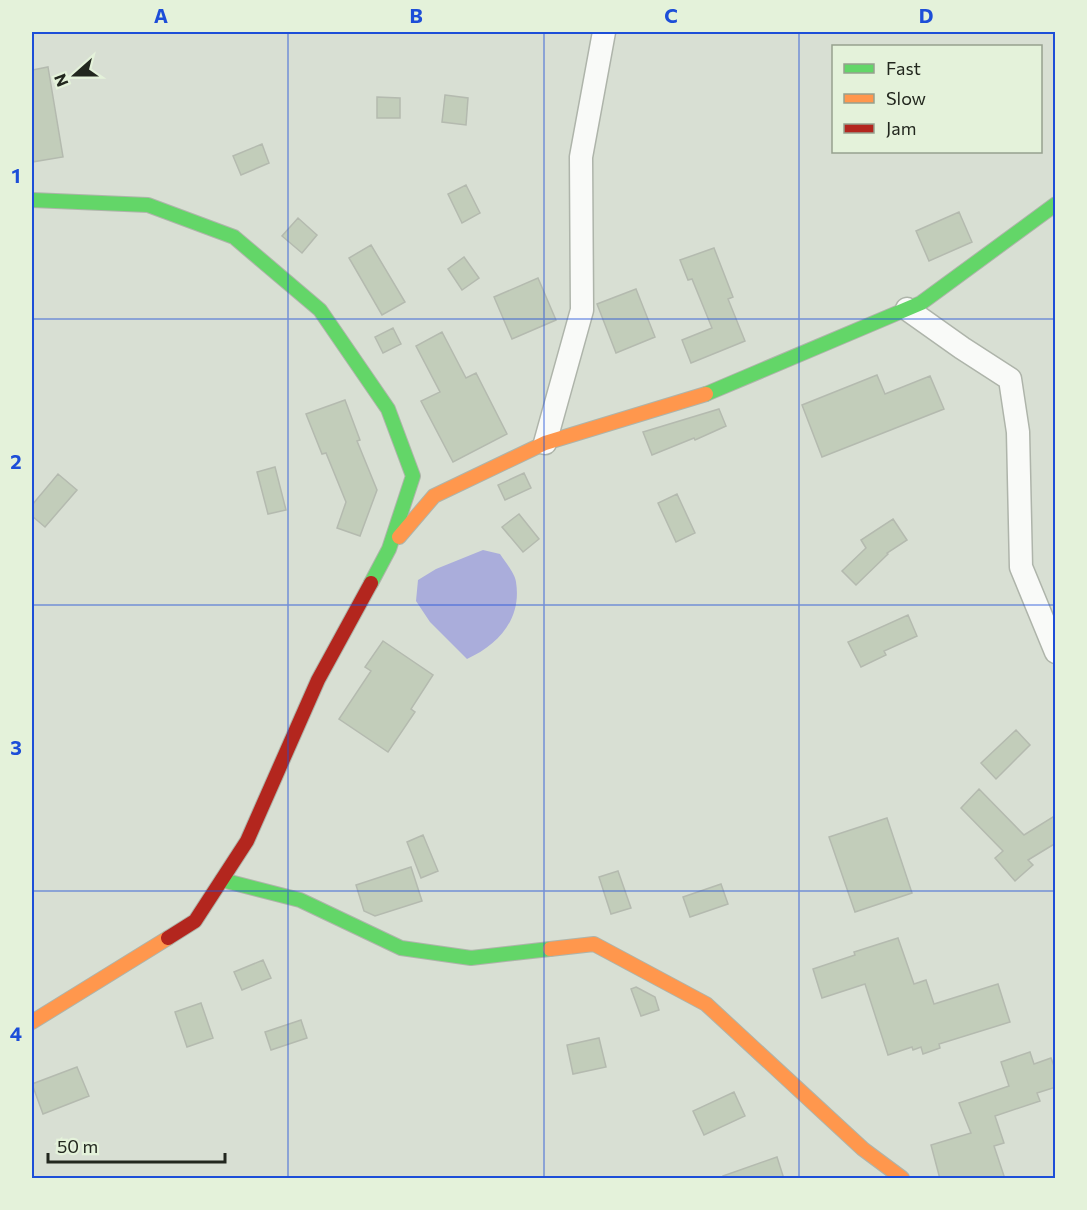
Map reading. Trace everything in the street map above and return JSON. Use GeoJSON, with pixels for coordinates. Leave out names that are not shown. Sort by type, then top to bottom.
{"type":"FeatureCollection","features":[{"type":"Feature","properties":{"kind":"street"},"geometry":{"type":"LineString","coordinates":[[545,443],[582,310],[581,157],[604,32]]}},
{"type":"Feature","properties":{"kind":"street"},"geometry":{"type":"LineString","coordinates":[[32,200],[148,205],[234,237],[320,310],[388,409],[413,476],[389,549],[318,680],[247,841],[195,921],[32,1022]]}},
{"type":"Feature","properties":{"kind":"street"},"geometry":{"type":"LineString","coordinates":[[389,549],[434,496],[545,443],[719,390],[921,303],[1056,204]]}},
{"type":"Feature","properties":{"kind":"street"},"geometry":{"type":"LineString","coordinates":[[908,309],[1010,379],[1018,432],[1021,567],[1056,652]]}},
{"type":"Feature","properties":{"kind":"street"},"geometry":{"type":"LineString","coordinates":[[222,880],[300,900],[401,948],[471,958],[594,944],[706,1004],[863,1149],[902,1179]]}},
{"type":"Feature","properties":{"kind":"water"},"geometry":{"type":"Polygon","coordinates":[[[483,550],[500,554],[512,571],[517,595],[511,619],[498,638],[467,659],[430,622],[416,601],[418,580],[436,569],[483,550]]]}},
{"type":"Feature","properties":{"kind":"building"},"geometry":{"type":"Polygon","coordinates":[[[48,67],[63,157],[32,162],[32,70],[48,67]]]}},
{"type":"Feature","properties":{"kind":"building"},"geometry":{"type":"Polygon","coordinates":[[[445,95],[468,98],[466,125],[442,122],[445,95]]]}},
{"type":"Feature","properties":{"kind":"building"},"geometry":{"type":"Polygon","coordinates":[[[377,97],[400,98],[400,118],[377,118],[377,97]]]}},
{"type":"Feature","properties":{"kind":"building"},"geometry":{"type":"Polygon","coordinates":[[[262,144],[269,163],[241,175],[233,156],[262,144]]]}},
{"type":"Feature","properties":{"kind":"building"},"geometry":{"type":"Polygon","coordinates":[[[466,185],[480,213],[462,223],[448,194],[466,185]]]}},
{"type":"Feature","properties":{"kind":"building"},"geometry":{"type":"Polygon","coordinates":[[[959,212],[972,242],[929,261],[916,231],[959,212]]]}},
{"type":"Feature","properties":{"kind":"building"},"geometry":{"type":"Polygon","coordinates":[[[298,218],[317,235],[302,253],[282,236],[298,218]]]}},
{"type":"Feature","properties":{"kind":"building"},"geometry":{"type":"Polygon","coordinates":[[[371,245],[405,302],[382,315],[349,258],[371,245]]]}},
{"type":"Feature","properties":{"kind":"building"},"geometry":{"type":"Polygon","coordinates":[[[714,248],[733,297],[728,299],[745,341],[691,363],[682,340],[712,328],[692,279],[688,280],[680,260],[714,248]]]}},
{"type":"Feature","properties":{"kind":"building"},"geometry":{"type":"Polygon","coordinates":[[[464,257],[479,278],[462,290],[448,269],[464,257]]]}},
{"type":"Feature","properties":{"kind":"building"},"geometry":{"type":"Polygon","coordinates":[[[538,278],[556,320],[512,339],[494,297],[538,278]]]}},
{"type":"Feature","properties":{"kind":"building"},"geometry":{"type":"Polygon","coordinates":[[[636,289],[655,337],[616,353],[597,304],[636,289]]]}},
{"type":"Feature","properties":{"kind":"building"},"geometry":{"type":"Polygon","coordinates":[[[393,328],[401,344],[383,353],[375,337],[393,328]]]}},
{"type":"Feature","properties":{"kind":"building"},"geometry":{"type":"Polygon","coordinates":[[[442,332],[466,378],[476,373],[507,434],[453,462],[421,401],[440,392],[416,346],[442,332]]]}},
{"type":"Feature","properties":{"kind":"building"},"geometry":{"type":"Polygon","coordinates":[[[877,375],[885,394],[930,376],[944,409],[822,457],[802,405],[877,375]]]}},
{"type":"Feature","properties":{"kind":"building"},"geometry":{"type":"Polygon","coordinates":[[[345,400],[360,440],[357,441],[377,490],[360,536],[337,528],[346,502],[326,453],[322,454],[306,414],[345,400]]]}},
{"type":"Feature","properties":{"kind":"building"},"geometry":{"type":"Polygon","coordinates":[[[719,409],[726,426],[652,455],[643,432],[719,409]]]}},
{"type":"Feature","properties":{"kind":"building"},"geometry":{"type":"Polygon","coordinates":[[[275,467],[286,510],[268,514],[257,472],[275,467]]]}},
{"type":"Feature","properties":{"kind":"building"},"geometry":{"type":"Polygon","coordinates":[[[524,473],[531,488],[505,500],[498,485],[524,473]]]}},
{"type":"Feature","properties":{"kind":"building"},"geometry":{"type":"Polygon","coordinates":[[[58,474],[77,490],[45,527],[32,516],[32,505],[58,474]]]}},
{"type":"Feature","properties":{"kind":"building"},"geometry":{"type":"Polygon","coordinates":[[[677,494],[695,533],[676,542],[658,503],[677,494]]]}},
{"type":"Feature","properties":{"kind":"building"},"geometry":{"type":"Polygon","coordinates":[[[519,514],[539,539],[523,552],[502,527],[519,514]]]}},
{"type":"Feature","properties":{"kind":"building"},"geometry":{"type":"Polygon","coordinates":[[[893,519],[907,540],[887,553],[856,585],[842,571],[866,548],[861,540],[893,519]]]}},
{"type":"Feature","properties":{"kind":"building"},"geometry":{"type":"Polygon","coordinates":[[[908,615],[917,636],[884,651],[886,655],[861,667],[848,642],[908,615]]]}},
{"type":"Feature","properties":{"kind":"building"},"geometry":{"type":"Polygon","coordinates":[[[383,641],[433,675],[411,709],[415,712],[388,752],[339,719],[371,671],[365,667],[383,641]]]}},
{"type":"Feature","properties":{"kind":"building"},"geometry":{"type":"Polygon","coordinates":[[[1016,730],[1030,745],[996,779],[981,763],[1016,730]]]}},
{"type":"Feature","properties":{"kind":"building"},"geometry":{"type":"Polygon","coordinates":[[[979,789],[1024,835],[1056,815],[1056,843],[1028,860],[1033,865],[1015,881],[995,858],[1003,851],[961,808],[979,789]]]}},
{"type":"Feature","properties":{"kind":"building"},"geometry":{"type":"Polygon","coordinates":[[[887,818],[912,893],[855,912],[829,837],[887,818]]]}},
{"type":"Feature","properties":{"kind":"building"},"geometry":{"type":"Polygon","coordinates":[[[423,835],[438,871],[421,878],[407,842],[423,835]]]}},
{"type":"Feature","properties":{"kind":"building"},"geometry":{"type":"Polygon","coordinates":[[[411,867],[422,901],[375,916],[364,911],[356,885],[411,867]]]}},
{"type":"Feature","properties":{"kind":"building"},"geometry":{"type":"Polygon","coordinates":[[[618,871],[631,908],[611,914],[599,877],[618,871]]]}},
{"type":"Feature","properties":{"kind":"building"},"geometry":{"type":"Polygon","coordinates":[[[721,884],[728,904],[690,917],[683,897],[721,884]]]}},
{"type":"Feature","properties":{"kind":"building"},"geometry":{"type":"Polygon","coordinates":[[[898,938],[914,984],[926,980],[934,1004],[998,984],[1010,1022],[939,1044],[940,1048],[923,1054],[921,1047],[913,1050],[912,1047],[888,1055],[865,984],[822,998],[813,969],[855,955],[854,952],[898,938]]]}},
{"type":"Feature","properties":{"kind":"building"},"geometry":{"type":"Polygon","coordinates":[[[263,960],[271,978],[242,990],[234,972],[263,960]]]}},
{"type":"Feature","properties":{"kind":"building"},"geometry":{"type":"Polygon","coordinates":[[[636,987],[655,997],[659,1010],[641,1016],[631,989],[636,987]]]}},
{"type":"Feature","properties":{"kind":"building"},"geometry":{"type":"Polygon","coordinates":[[[201,1003],[213,1038],[187,1047],[175,1012],[201,1003]]]}},
{"type":"Feature","properties":{"kind":"building"},"geometry":{"type":"Polygon","coordinates":[[[301,1020],[307,1038],[271,1050],[265,1032],[301,1020]]]}},
{"type":"Feature","properties":{"kind":"building"},"geometry":{"type":"Polygon","coordinates":[[[599,1038],[606,1067],[573,1074],[567,1045],[599,1038]]]}},
{"type":"Feature","properties":{"kind":"building"},"geometry":{"type":"Polygon","coordinates":[[[1030,1052],[1034,1064],[1051,1058],[1056,1071],[1056,1087],[1037,1093],[1040,1101],[995,1116],[1004,1143],[994,1146],[1005,1179],[940,1179],[931,1145],[971,1133],[959,1103],[1009,1086],[1001,1062],[1030,1052]]]}},
{"type":"Feature","properties":{"kind":"building"},"geometry":{"type":"Polygon","coordinates":[[[77,1067],[89,1096],[43,1114],[32,1084],[77,1067]]]}},
{"type":"Feature","properties":{"kind":"building"},"geometry":{"type":"Polygon","coordinates":[[[734,1092],[745,1116],[704,1135],[693,1111],[734,1092]]]}},
{"type":"Feature","properties":{"kind":"building"},"geometry":{"type":"Polygon","coordinates":[[[777,1157],[784,1179],[724,1179],[723,1176],[777,1157]]]}},
{"type":"Feature","properties":{"kind":"traffic: fast"},"geometry":{"type":"LineString","coordinates":[[32,200],[148,205],[234,237],[320,310],[388,409],[413,476],[389,549],[371,583]]}},
{"type":"Feature","properties":{"kind":"traffic: fast"},"geometry":{"type":"LineString","coordinates":[[706,394],[921,303],[1056,204]]}},
{"type":"Feature","properties":{"kind":"traffic: fast"},"geometry":{"type":"LineString","coordinates":[[222,880],[300,900],[401,948],[471,958],[550,949]]}},
{"type":"Feature","properties":{"kind":"traffic: slow"},"geometry":{"type":"LineString","coordinates":[[399,537],[434,496],[545,443],[706,394]]}},
{"type":"Feature","properties":{"kind":"traffic: slow"},"geometry":{"type":"LineString","coordinates":[[32,1022],[168,938]]}},
{"type":"Feature","properties":{"kind":"traffic: slow"},"geometry":{"type":"LineString","coordinates":[[550,949],[594,944],[706,1004],[863,1149],[902,1178]]}},
{"type":"Feature","properties":{"kind":"traffic: jam"},"geometry":{"type":"LineString","coordinates":[[168,938],[195,921],[247,841],[318,680],[371,583]]}}]}
